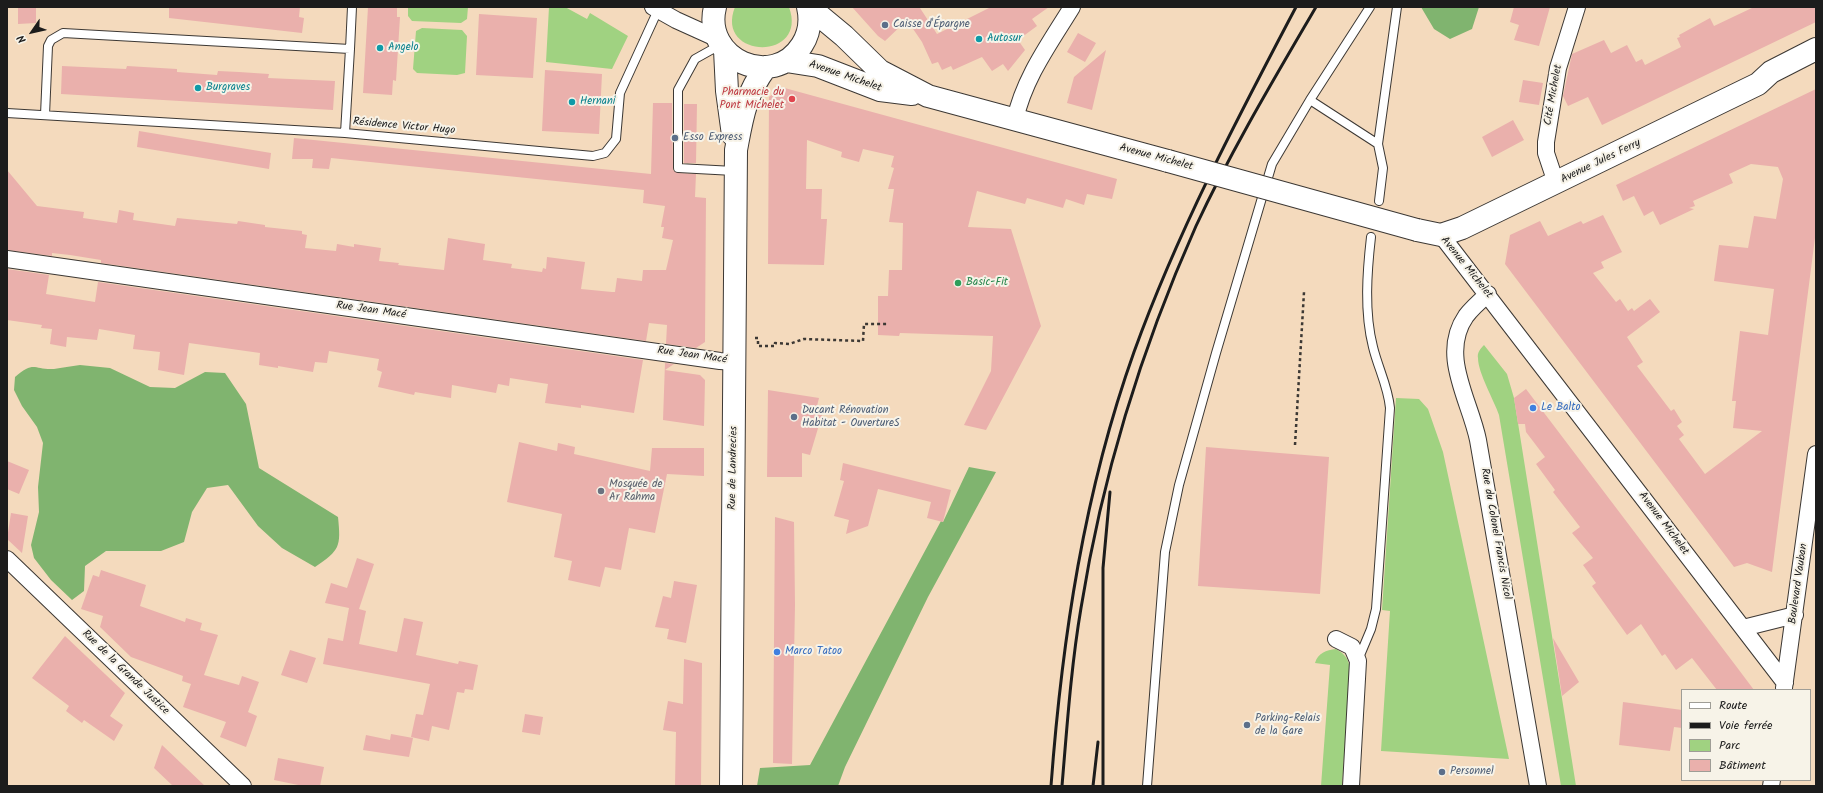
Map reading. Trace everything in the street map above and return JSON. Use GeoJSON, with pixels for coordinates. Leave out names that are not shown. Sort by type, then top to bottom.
{"type":"FeatureCollection","features":[{"type":"Feature","properties":{"kind":"main road","name":"Rue de Landrecies"},"geometry":{"type":"LineString","coordinates":[[715,7],[714,21],[721,44],[736,161],[731,786]]}},
{"type":"Feature","properties":{"kind":"main road"},"geometry":{"type":"LineString","coordinates":[[721,44],[740,62],[752,67],[766,67],[786,61],[796,53],[806,37],[809,25],[809,7]]}},
{"type":"Feature","properties":{"kind":"main road","name":"Avenue Michelet"},"geometry":{"type":"LineString","coordinates":[[809,7],[844,36],[880,71],[928,96]]}},
{"type":"Feature","properties":{"kind":"main road","name":"Avenue Michelet"},"geometry":{"type":"LineString","coordinates":[[786,61],[818,66],[880,90],[928,96],[1417,230],[1442,235]]}},
{"type":"Feature","properties":{"kind":"main road","name":"Avenue Jules Ferry"},"geometry":{"type":"LineString","coordinates":[[1442,235],[1462,228],[1556,184],[1758,84],[1771,72],[1816,62]]}},
{"type":"Feature","properties":{"kind":"main road","name":"Rue de Landrecies"},"geometry":{"type":"LineString","coordinates":[[736,161],[745,104],[755,81],[766,67]]}},
{"type":"Feature","properties":{"kind":"street"},"geometry":{"type":"LineString","coordinates":[[1015,120],[1018,105],[1028,82],[1072,7]]}},
{"type":"Feature","properties":{"kind":"street","name":"Cité Michelet"},"geometry":{"type":"LineString","coordinates":[[1556,184],[1546,153],[1546,142],[1558,68],[1577,7]]}},
{"type":"Feature","properties":{"kind":"street"},"geometry":{"type":"LineString","coordinates":[[656,9],[721,44]]}},
{"type":"Feature","properties":{"kind":"street","name":"Avenue Michelet"},"geometry":{"type":"LineString","coordinates":[[1442,235],[1743,628],[1784,686]]}},
{"type":"Feature","properties":{"kind":"street","name":"Rue Jean Macé"},"geometry":{"type":"LineString","coordinates":[[7,259],[735,362]]}},
{"type":"Feature","properties":{"kind":"street","name":"Rue du Colonel Francis Nicol"},"geometry":{"type":"LineString","coordinates":[[1488,294],[1473,308],[1462,324],[1455,348],[1455,361],[1459,381],[1472,414],[1478,440],[1538,786]]}},
{"type":"Feature","properties":{"kind":"street","name":"Boulevard Vauban"},"geometry":{"type":"LineString","coordinates":[[1784,686],[1816,454]]}},
{"type":"Feature","properties":{"kind":"street","name":"Rue de la Grande Justice"},"geometry":{"type":"LineString","coordinates":[[7,559],[243,786]]}},
{"type":"Feature","properties":{"kind":"street"},"geometry":{"type":"LineString","coordinates":[[1743,628],[1795,615]]}},
{"type":"Feature","properties":{"kind":"street"},"geometry":{"type":"LineString","coordinates":[[1336,640],[1352,647],[1358,661],[1351,786]]}},
{"type":"Feature","properties":{"kind":"lane"},"geometry":{"type":"LineString","coordinates":[[345,133],[352,7]]}},
{"type":"Feature","properties":{"kind":"lane"},"geometry":{"type":"LineString","coordinates":[[1147,786],[1164,566],[1174,508],[1218,345],[1272,164],[1310,100],[1370,7]]}},
{"type":"Feature","properties":{"kind":"lane"},"geometry":{"type":"LineString","coordinates":[[1379,201],[1383,168],[1378,144],[1397,7]]}},
{"type":"Feature","properties":{"kind":"lane","name":"Résidence Victor Hugo"},"geometry":{"type":"LineString","coordinates":[[7,113],[345,133],[593,156],[605,153],[616,139],[620,93],[656,9]]}},
{"type":"Feature","properties":{"kind":"lane"},"geometry":{"type":"LineString","coordinates":[[45,115],[48,46],[51,40],[64,33],[350,49]]}},
{"type":"Feature","properties":{"kind":"lane"},"geometry":{"type":"LineString","coordinates":[[721,44],[695,59],[678,90],[678,168],[736,161]]}},
{"type":"Feature","properties":{"kind":"lane"},"geometry":{"type":"LineString","coordinates":[[1310,100],[1378,144]]}},
{"type":"Feature","properties":{"kind":"lane"},"geometry":{"type":"LineString","coordinates":[[1358,661],[1371,629],[1376,609],[1390,408],[1387,386],[1376,358],[1370,333],[1368,289],[1371,237]]}},
{"type":"Feature","properties":{"kind":"path"},"geometry":{"type":"LineString","coordinates":[[1295,445],[1304,292]]}},
{"type":"Feature","properties":{"kind":"path"},"geometry":{"type":"LineString","coordinates":[[768,346],[775,346],[775,343],[789,344],[804,339],[863,341],[864,324],[888,324]]}},
{"type":"Feature","properties":{"kind":"green space"},"geometry":{"type":"Polygon","coordinates":[[[408,7],[468,7],[467,19],[461,23],[412,21],[408,16],[408,7]]]}},
{"type":"Feature","properties":{"kind":"green space"},"geometry":{"type":"Polygon","coordinates":[[[549,7],[565,7],[587,19],[590,13],[628,36],[612,69],[546,62],[549,7]]]}},
{"type":"Feature","properties":{"kind":"green space"},"geometry":{"type":"Polygon","coordinates":[[[735,7],[789,7],[792,25],[786,38],[775,45],[762,47],[748,44],[737,37],[732,24],[735,7]]]}},
{"type":"Feature","properties":{"kind":"green space"},"geometry":{"type":"Polygon","coordinates":[[[1421,7],[1479,7],[1472,29],[1450,39],[1434,29],[1421,7]]]}},
{"type":"Feature","properties":{"kind":"green space"},"geometry":{"type":"Polygon","coordinates":[[[422,28],[462,30],[467,36],[465,73],[457,75],[417,73],[413,69],[416,31],[422,28]]]}},
{"type":"Feature","properties":{"kind":"green space"},"geometry":{"type":"Polygon","coordinates":[[[1484,345],[1507,374],[1514,398],[1576,786],[1561,786],[1499,415],[1483,379],[1479,364],[1478,353],[1484,345]]]}},
{"type":"Feature","properties":{"kind":"green space"},"geometry":{"type":"Polygon","coordinates":[[[80,365],[110,368],[150,387],[175,388],[205,372],[225,373],[246,404],[259,468],[338,517],[339,542],[334,552],[315,567],[282,548],[258,526],[228,485],[207,488],[192,512],[184,542],[161,551],[106,551],[85,566],[84,591],[72,600],[51,580],[34,558],[31,545],[39,512],[38,487],[43,443],[37,427],[22,406],[14,390],[15,377],[31,367],[54,369],[80,365]]]}},
{"type":"Feature","properties":{"kind":"green space"},"geometry":{"type":"Polygon","coordinates":[[[1396,398],[1419,399],[1428,409],[1443,452],[1509,759],[1381,751],[1390,611],[1382,610],[1396,398]]]}},
{"type":"Feature","properties":{"kind":"green space"},"geometry":{"type":"Polygon","coordinates":[[[969,467],[996,472],[928,597],[845,767],[838,786],[757,786],[760,768],[810,765],[941,521],[943,522],[969,467]]]}},
{"type":"Feature","properties":{"kind":"green space"},"geometry":{"type":"Polygon","coordinates":[[[1336,649],[1346,657],[1350,670],[1342,786],[1321,786],[1330,665],[1315,663],[1320,654],[1336,649]]]}},
{"type":"Feature","properties":{"kind":"building"},"geometry":{"type":"Polygon","coordinates":[[[18,7],[36,7],[36,23],[18,24],[18,7]]]}},
{"type":"Feature","properties":{"kind":"building"},"geometry":{"type":"Polygon","coordinates":[[[169,7],[300,7],[299,17],[304,18],[302,33],[169,18],[169,7]]]}},
{"type":"Feature","properties":{"kind":"building","name":"Angelo"},"geometry":{"type":"Polygon","coordinates":[[[368,7],[397,7],[397,17],[400,17],[396,81],[393,80],[392,95],[363,93],[368,7]]]}},
{"type":"Feature","properties":{"kind":"building"},"geometry":{"type":"Polygon","coordinates":[[[852,7],[921,7],[920,8],[937,34],[991,7],[1049,7],[1032,19],[1037,26],[1018,40],[1025,50],[1008,71],[1003,64],[992,71],[982,57],[953,70],[951,66],[942,70],[938,62],[932,64],[922,42],[907,20],[885,41],[878,36],[852,7]]]}},
{"type":"Feature","properties":{"kind":"building"},"geometry":{"type":"Polygon","coordinates":[[[1514,7],[1550,7],[1539,46],[1514,40],[1519,25],[1510,22],[1514,7]]]}},
{"type":"Feature","properties":{"kind":"building"},"geometry":{"type":"Polygon","coordinates":[[[1754,7],[1816,7],[1816,22],[1602,125],[1588,97],[1568,106],[1563,96],[1572,54],[1604,40],[1611,53],[1627,45],[1636,62],[1642,59],[1645,65],[1681,47],[1677,38],[1680,37],[1679,35],[1710,18],[1714,26],[1754,7]]]}},
{"type":"Feature","properties":{"kind":"building"},"geometry":{"type":"Polygon","coordinates":[[[479,14],[537,18],[533,78],[476,75],[479,14]]]}},
{"type":"Feature","properties":{"kind":"building"},"geometry":{"type":"Polygon","coordinates":[[[1078,33],[1096,43],[1085,62],[1067,52],[1078,33]]]}},
{"type":"Feature","properties":{"kind":"building"},"geometry":{"type":"Polygon","coordinates":[[[1106,50],[1092,110],[1067,103],[1074,77],[1106,50]]]}},
{"type":"Feature","properties":{"kind":"building","name":"Burgraves"},"geometry":{"type":"Polygon","coordinates":[[[62,66],[126,69],[127,66],[177,69],[177,72],[217,75],[218,71],[239,72],[269,74],[268,78],[335,81],[333,110],[61,94],[62,66]]]}},
{"type":"Feature","properties":{"kind":"building","name":"Hernani"},"geometry":{"type":"Polygon","coordinates":[[[545,70],[602,74],[599,134],[542,131],[545,70]]]}},
{"type":"Feature","properties":{"kind":"building"},"geometry":{"type":"Polygon","coordinates":[[[1523,80],[1543,83],[1539,105],[1519,102],[1523,80]]]}},
{"type":"Feature","properties":{"kind":"building"},"geometry":{"type":"Polygon","coordinates":[[[781,87],[1117,179],[1112,199],[1087,194],[1084,205],[1066,199],[1063,208],[1027,198],[1025,204],[977,191],[968,227],[1011,229],[1041,326],[986,430],[964,425],[991,371],[993,336],[900,333],[899,336],[878,335],[878,296],[888,296],[889,270],[902,270],[903,223],[889,222],[894,189],[888,189],[894,168],[891,167],[894,156],[863,149],[859,162],[841,157],[842,152],[807,140],[806,189],[822,189],[821,219],[827,219],[824,265],[768,264],[769,97],[781,87]]]}},
{"type":"Feature","properties":{"kind":"building"},"geometry":{"type":"Polygon","coordinates":[[[1816,89],[1816,230],[1772,572],[1747,563],[1734,567],[1505,264],[1510,235],[1540,221],[1548,236],[1581,221],[1583,224],[1603,215],[1622,252],[1601,262],[1604,268],[1593,273],[1616,302],[1620,299],[1628,311],[1632,308],[1634,311],[1650,299],[1660,312],[1627,337],[1643,362],[1637,366],[1671,411],[1674,409],[1682,422],[1677,426],[1684,435],[1679,439],[1705,474],[1762,431],[1733,428],[1736,401],[1732,401],[1740,331],[1768,335],[1774,289],[1714,281],[1719,245],[1748,248],[1754,216],[1776,219],[1783,179],[1778,167],[1751,164],[1729,174],[1733,183],[1693,201],[1695,206],[1689,208],[1694,209],[1660,225],[1653,211],[1644,216],[1634,196],[1623,201],[1616,185],[1816,89]]]}},
{"type":"Feature","properties":{"kind":"building"},"geometry":{"type":"Polygon","coordinates":[[[653,103],[672,103],[673,170],[678,173],[696,174],[695,197],[706,198],[705,342],[696,348],[666,344],[667,325],[649,323],[646,341],[101,263],[101,260],[70,255],[52,253],[52,256],[7,250],[7,170],[37,206],[84,212],[83,218],[117,223],[119,210],[134,213],[133,220],[175,226],[177,218],[237,224],[238,221],[265,225],[265,227],[302,231],[302,234],[307,235],[305,248],[336,251],[337,244],[354,247],[354,244],[381,248],[379,261],[399,263],[398,265],[444,270],[448,238],[485,244],[483,260],[512,264],[511,268],[542,272],[543,268],[546,269],[547,257],[585,262],[581,289],[615,292],[617,278],[642,281],[643,270],[666,270],[673,240],[662,238],[664,227],[661,227],[665,206],[643,203],[644,190],[331,158],[329,169],[312,168],[313,159],[292,159],[294,138],[651,174],[653,103]]]}},
{"type":"Feature","properties":{"kind":"building"},"geometry":{"type":"Polygon","coordinates":[[[684,104],[697,104],[696,163],[684,163],[684,104]]]}},
{"type":"Feature","properties":{"kind":"building"},"geometry":{"type":"Polygon","coordinates":[[[1513,120],[1524,140],[1492,157],[1482,137],[1513,120]]]}},
{"type":"Feature","properties":{"kind":"building"},"geometry":{"type":"Polygon","coordinates":[[[139,131],[271,153],[269,169],[137,147],[139,131]]]}},
{"type":"Feature","properties":{"kind":"building"},"geometry":{"type":"Polygon","coordinates":[[[7,269],[49,275],[46,294],[95,302],[98,282],[643,360],[634,413],[581,405],[581,408],[545,403],[548,384],[510,378],[509,386],[498,384],[496,393],[452,385],[451,398],[415,392],[414,395],[378,387],[382,372],[377,370],[379,359],[329,351],[327,363],[315,362],[313,372],[278,366],[278,368],[259,365],[260,353],[189,343],[184,375],[158,370],[160,352],[133,349],[135,335],[99,329],[97,340],[67,337],[66,347],[50,344],[52,329],[41,328],[42,325],[7,320],[7,269]]]}},
{"type":"Feature","properties":{"kind":"building"},"geometry":{"type":"Polygon","coordinates":[[[665,363],[674,364],[665,370],[700,375],[705,380],[704,426],[663,420],[665,363]]]}},
{"type":"Feature","properties":{"kind":"building"},"geometry":{"type":"Polygon","coordinates":[[[1526,389],[1753,689],[1716,689],[1692,658],[1676,670],[1665,654],[1662,656],[1641,624],[1627,635],[1592,586],[1596,583],[1583,565],[1593,558],[1572,533],[1580,527],[1553,492],[1555,490],[1536,464],[1545,457],[1526,432],[1525,424],[1518,424],[1514,398],[1526,389]]]}},
{"type":"Feature","properties":{"kind":"building"},"geometry":{"type":"Polygon","coordinates":[[[768,390],[819,398],[815,414],[822,415],[810,455],[802,453],[802,477],[767,477],[768,390]]]}},
{"type":"Feature","properties":{"kind":"building"},"geometry":{"type":"Polygon","coordinates":[[[519,442],[557,451],[558,443],[575,447],[574,454],[650,471],[652,448],[704,448],[704,476],[667,474],[655,533],[629,528],[621,570],[605,567],[600,587],[568,580],[572,561],[554,557],[562,514],[507,502],[519,442]]]}},
{"type":"Feature","properties":{"kind":"building"},"geometry":{"type":"Polygon","coordinates":[[[1206,447],[1329,457],[1320,594],[1198,586],[1206,447]]]}},
{"type":"Feature","properties":{"kind":"building"},"geometry":{"type":"Polygon","coordinates":[[[7,461],[29,470],[19,494],[7,489],[7,461]]]}},
{"type":"Feature","properties":{"kind":"building"},"geometry":{"type":"Polygon","coordinates":[[[843,463],[951,490],[943,522],[927,518],[931,502],[878,489],[868,526],[846,534],[849,520],[834,516],[844,481],[840,480],[843,463]]]}},
{"type":"Feature","properties":{"kind":"building"},"geometry":{"type":"Polygon","coordinates":[[[11,513],[28,516],[22,553],[7,539],[11,513]]]}},
{"type":"Feature","properties":{"kind":"building"},"geometry":{"type":"Polygon","coordinates":[[[775,517],[794,522],[795,605],[792,764],[773,763],[775,517]]]}},
{"type":"Feature","properties":{"kind":"building"},"geometry":{"type":"Polygon","coordinates":[[[357,558],[374,564],[359,609],[366,611],[359,644],[397,652],[404,618],[423,622],[416,655],[458,664],[459,661],[478,665],[473,690],[465,689],[464,693],[457,692],[449,730],[432,726],[429,741],[411,737],[416,714],[423,715],[430,684],[323,664],[328,638],[343,641],[349,608],[325,603],[331,583],[347,588],[357,558]]]}},
{"type":"Feature","properties":{"kind":"building"},"geometry":{"type":"Polygon","coordinates":[[[101,570],[146,585],[140,606],[185,622],[186,618],[202,623],[200,630],[218,635],[204,675],[239,685],[242,676],[259,682],[248,712],[257,716],[246,747],[220,737],[226,722],[183,707],[191,684],[182,681],[183,676],[131,657],[100,627],[103,616],[81,609],[93,575],[99,577],[101,570]]]}},
{"type":"Feature","properties":{"kind":"building"},"geometry":{"type":"Polygon","coordinates":[[[674,581],[697,585],[686,643],[667,639],[669,629],[655,627],[663,596],[671,598],[674,581]]]}},
{"type":"Feature","properties":{"kind":"building"},"geometry":{"type":"Polygon","coordinates":[[[65,636],[125,693],[110,716],[123,725],[114,741],[84,720],[82,723],[66,711],[69,706],[32,678],[65,636]]]}},
{"type":"Feature","properties":{"kind":"building"},"geometry":{"type":"Polygon","coordinates":[[[1553,638],[1579,682],[1562,696],[1559,676],[1553,638]]]}},
{"type":"Feature","properties":{"kind":"building"},"geometry":{"type":"Polygon","coordinates":[[[290,650],[316,658],[307,683],[281,675],[290,650]]]}},
{"type":"Feature","properties":{"kind":"building"},"geometry":{"type":"Polygon","coordinates":[[[684,659],[702,663],[701,786],[675,786],[676,732],[663,730],[668,701],[683,704],[684,659]]]}},
{"type":"Feature","properties":{"kind":"building"},"geometry":{"type":"Polygon","coordinates":[[[1623,702],[1681,710],[1681,728],[1674,727],[1670,751],[1619,745],[1623,702]]]}},
{"type":"Feature","properties":{"kind":"building"},"geometry":{"type":"Polygon","coordinates":[[[525,714],[543,717],[540,735],[522,732],[525,714]]]}},
{"type":"Feature","properties":{"kind":"building"},"geometry":{"type":"Polygon","coordinates":[[[391,734],[413,738],[409,757],[363,750],[366,735],[390,740],[391,734]]]}},
{"type":"Feature","properties":{"kind":"building"},"geometry":{"type":"Polygon","coordinates":[[[162,745],[205,786],[173,786],[154,768],[162,745]]]}},
{"type":"Feature","properties":{"kind":"building"},"geometry":{"type":"Polygon","coordinates":[[[278,758],[324,767],[320,786],[303,786],[274,780],[278,758]]]}},
{"type":"Feature","properties":{"kind":"railway"},"geometry":{"type":"LineString","coordinates":[[1051,786],[1062,676],[1078,566],[1101,458],[1117,405],[1134,352],[1169,264],[1230,134],[1296,7]]}},
{"type":"Feature","properties":{"kind":"railway"},"geometry":{"type":"LineString","coordinates":[[1062,786],[1075,652],[1090,559],[1112,461],[1141,366],[1176,272],[1209,198],[1253,115],[1316,7]]}},
{"type":"Feature","properties":{"kind":"railway"},"geometry":{"type":"LineString","coordinates":[[1103,786],[1103,568],[1110,492]]}},
{"type":"Feature","properties":{"kind":"railway"},"geometry":{"type":"LineString","coordinates":[[1093,786],[1098,742]]}},
{"type":"Feature","properties":{"kind":"place","name":"Caisse d'Épargne"},"geometry":{"type":"Point","coordinates":[885,25]}},
{"type":"Feature","properties":{"kind":"place","name":"Autosur"},"geometry":{"type":"Point","coordinates":[979,39]}},
{"type":"Feature","properties":{"kind":"place","name":"Angelo"},"geometry":{"type":"Point","coordinates":[380,48]}},
{"type":"Feature","properties":{"kind":"place","name":"Burgraves"},"geometry":{"type":"Point","coordinates":[198,88]}},
{"type":"Feature","properties":{"kind":"place","name":"Pharmacie du Pont Michelet"},"geometry":{"type":"Point","coordinates":[792,99]}},
{"type":"Feature","properties":{"kind":"place","name":"Hernani"},"geometry":{"type":"Point","coordinates":[572,102]}},
{"type":"Feature","properties":{"kind":"place","name":"Esso Express"},"geometry":{"type":"Point","coordinates":[675,138]}},
{"type":"Feature","properties":{"kind":"place","name":"Basic-Fit"},"geometry":{"type":"Point","coordinates":[958,283]}},
{"type":"Feature","properties":{"kind":"place","name":"Le Balto"},"geometry":{"type":"Point","coordinates":[1533,408]}},
{"type":"Feature","properties":{"kind":"place","name":"Ducant Rénovation Habitat - OuvertureS"},"geometry":{"type":"Point","coordinates":[794,417]}},
{"type":"Feature","properties":{"kind":"place","name":"Mosquée de Ar Rahma"},"geometry":{"type":"Point","coordinates":[601,491]}},
{"type":"Feature","properties":{"kind":"place","name":"Marco Tatoo"},"geometry":{"type":"Point","coordinates":[777,652]}},
{"type":"Feature","properties":{"kind":"place","name":"Parking-Relais de la Gare"},"geometry":{"type":"Point","coordinates":[1247,725]}},
{"type":"Feature","properties":{"kind":"place","name":"Personnel"},"geometry":{"type":"Point","coordinates":[1442,772]}}]}
